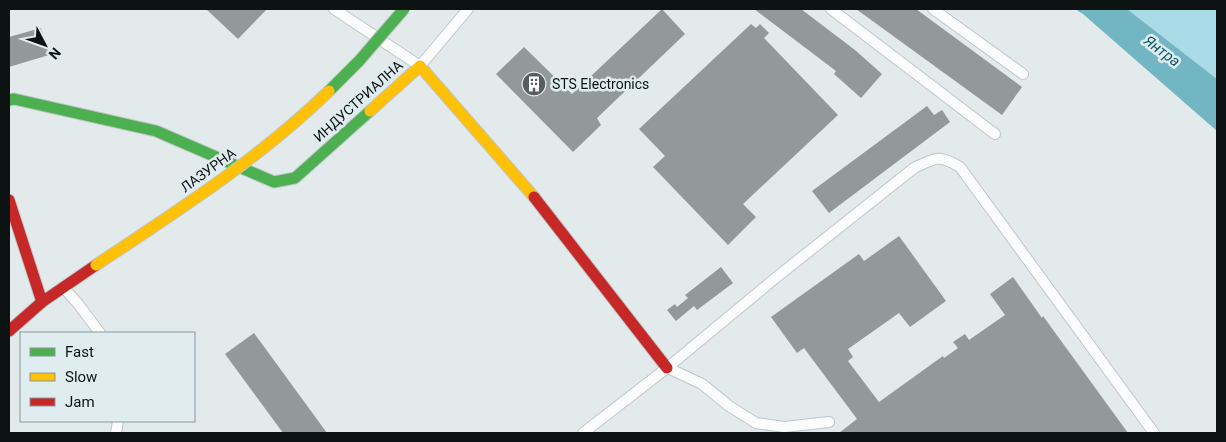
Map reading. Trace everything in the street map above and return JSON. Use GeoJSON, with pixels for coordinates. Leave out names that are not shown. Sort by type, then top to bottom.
{"type":"FeatureCollection","features":[{"type":"Feature","properties":{"kind":"street","name":"ЛАЗУРНА"},"geometry":{"type":"LineString","coordinates":[[9,331],[42,302],[210,188],[258,152],[308,111],[359,61],[404,9]]}},
{"type":"Feature","properties":{"kind":"street","name":"ИНДУСТРИАЛНА"},"geometry":{"type":"LineString","coordinates":[[9,100],[14,99],[156,131],[274,182],[295,178],[420,66],[544,209],[667,368]]}},
{"type":"Feature","properties":{"kind":"street"},"geometry":{"type":"LineString","coordinates":[[9,200],[42,302]]}},
{"type":"Feature","properties":{"kind":"lane"},"geometry":{"type":"LineString","coordinates":[[334,9],[420,66],[468,9]]}},
{"type":"Feature","properties":{"kind":"lane"},"geometry":{"type":"LineString","coordinates":[[831,9],[996,134]]}},
{"type":"Feature","properties":{"kind":"lane"},"geometry":{"type":"LineString","coordinates":[[933,9],[1023,74]]}},
{"type":"Feature","properties":{"kind":"lane"},"geometry":{"type":"LineString","coordinates":[[583,433],[667,368],[773,280],[914,168],[937,158],[946,159],[960,167],[1154,433]]}},
{"type":"Feature","properties":{"kind":"lane"},"geometry":{"type":"LineString","coordinates":[[63,288],[79,305],[99,332]]}},
{"type":"Feature","properties":{"kind":"lane"},"geometry":{"type":"LineString","coordinates":[[667,368],[702,384],[729,406],[756,423],[784,427],[829,422]]}},
{"type":"Feature","properties":{"kind":"shaded area"},"geometry":{"type":"Polygon","coordinates":[[[1127,9],[1217,9],[1217,79],[1127,9]]]}},
{"type":"Feature","properties":{"kind":"water","name":"Янтра"},"geometry":{"type":"Polygon","coordinates":[[[1075,9],[1127,9],[1217,79],[1217,131],[1083,14],[1075,9]]]}},
{"type":"Feature","properties":{"kind":"building"},"geometry":{"type":"Polygon","coordinates":[[[206,9],[267,9],[238,39],[206,9]]]}},
{"type":"Feature","properties":{"kind":"building","name":"STS Electronics"},"geometry":{"type":"Polygon","coordinates":[[[662,9],[685,34],[597,118],[601,125],[573,152],[496,74],[524,47],[572,94],[662,9]]]}},
{"type":"Feature","properties":{"kind":"building"},"geometry":{"type":"Polygon","coordinates":[[[754,9],[801,9],[855,50],[882,74],[861,98],[834,74],[836,71],[754,9]]]}},
{"type":"Feature","properties":{"kind":"building"},"geometry":{"type":"Polygon","coordinates":[[[856,9],[916,9],[1022,87],[1002,115],[856,9]]]}},
{"type":"Feature","properties":{"kind":"building"},"geometry":{"type":"Polygon","coordinates":[[[751,24],[756,28],[760,24],[769,33],[764,38],[838,115],[743,204],[756,217],[728,245],[653,167],[665,156],[639,129],[751,24]]]}},
{"type":"Feature","properties":{"kind":"building"},"geometry":{"type":"Polygon","coordinates":[[[41,28],[49,55],[9,67],[9,37],[41,28]]]}},
{"type":"Feature","properties":{"kind":"building"},"geometry":{"type":"Polygon","coordinates":[[[927,106],[934,115],[942,110],[950,122],[829,213],[812,191],[927,106]]]}},
{"type":"Feature","properties":{"kind":"building"},"geometry":{"type":"Polygon","coordinates":[[[899,236],[946,301],[910,327],[899,313],[848,349],[853,357],[848,361],[879,402],[943,356],[944,358],[958,348],[953,342],[965,334],[969,340],[1005,315],[990,294],[1013,277],[1128,433],[839,433],[857,419],[804,348],[797,353],[771,317],[859,254],[864,261],[899,236]]]}},
{"type":"Feature","properties":{"kind":"building"},"geometry":{"type":"Polygon","coordinates":[[[721,267],[733,283],[697,310],[694,306],[676,321],[667,310],[675,304],[677,307],[688,298],[685,295],[721,267]]]}},
{"type":"Feature","properties":{"kind":"building"},"geometry":{"type":"Polygon","coordinates":[[[254,333],[327,433],[283,433],[225,354],[254,333]]]}},
{"type":"Feature","properties":{"kind":"traffic: fast"},"geometry":{"type":"LineString","coordinates":[[329,91],[359,61],[404,9]]}},
{"type":"Feature","properties":{"kind":"traffic: fast"},"geometry":{"type":"LineString","coordinates":[[9,100],[14,99],[156,131],[274,182],[295,178],[370,111]]}},
{"type":"Feature","properties":{"kind":"traffic: slow"},"geometry":{"type":"LineString","coordinates":[[370,111],[420,66],[534,197]]}},
{"type":"Feature","properties":{"kind":"traffic: slow"},"geometry":{"type":"LineString","coordinates":[[96,265],[246,162],[329,91]]}},
{"type":"Feature","properties":{"kind":"traffic: jam"},"geometry":{"type":"LineString","coordinates":[[534,197],[667,368]]}},
{"type":"Feature","properties":{"kind":"traffic: jam"},"geometry":{"type":"LineString","coordinates":[[9,200],[42,302]]}},
{"type":"Feature","properties":{"kind":"traffic: jam"},"geometry":{"type":"LineString","coordinates":[[9,331],[42,302],[96,265]]}},
{"type":"Feature","properties":{"kind":"place","name":"STS Electronics"},"geometry":{"type":"Point","coordinates":[534,84]}}]}
